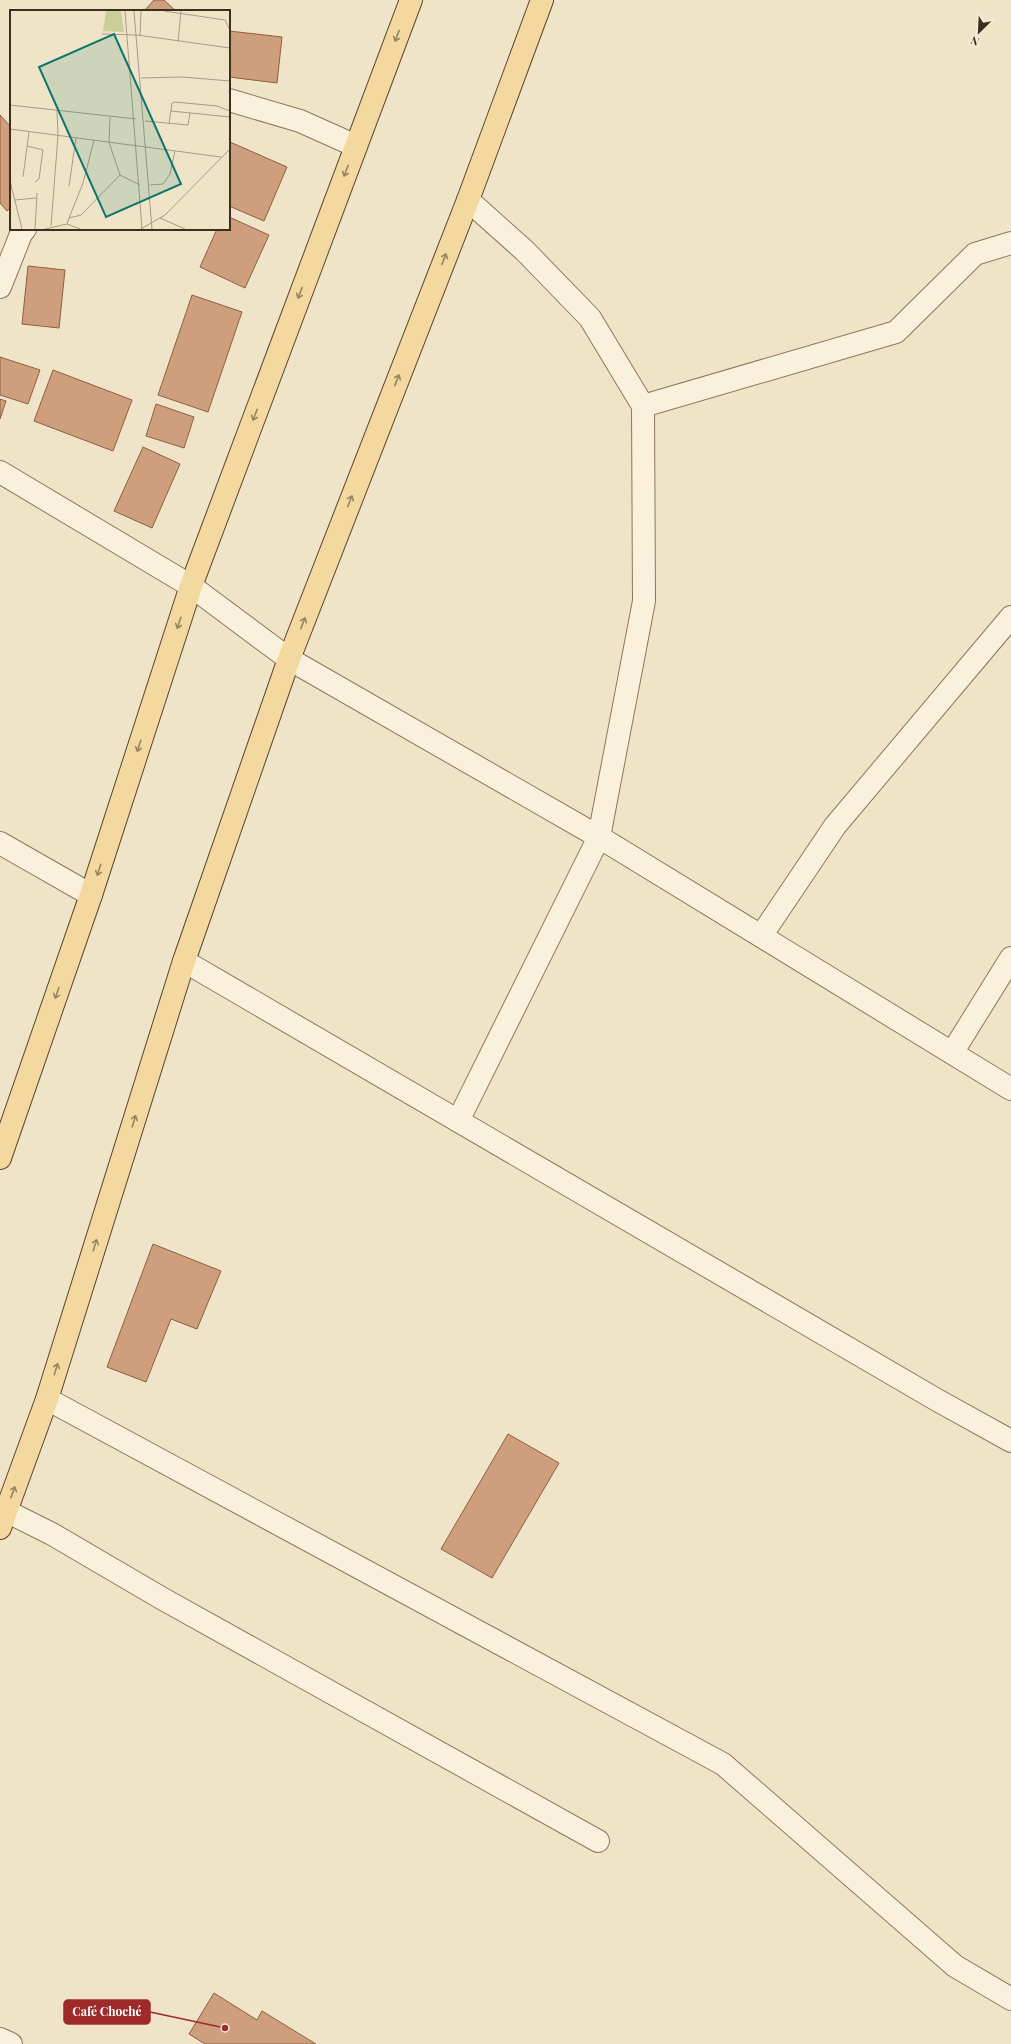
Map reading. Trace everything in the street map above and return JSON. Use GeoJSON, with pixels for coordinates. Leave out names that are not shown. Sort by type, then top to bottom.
{"type":"FeatureCollection","features":[{"type":"Feature","properties":{"kind":"main road"},"geometry":{"type":"LineString","coordinates":[[0,1158],[90,895],[191,586],[411,0]]}},
{"type":"Feature","properties":{"kind":"main road"},"geometry":{"type":"LineString","coordinates":[[3,1520],[47,1399],[184,961],[289,659],[468,200],[542,0]]}},
{"type":"Feature","properties":{"kind":"street"},"geometry":{"type":"LineString","coordinates":[[230,100],[300,121],[356,146]]}},
{"type":"Feature","properties":{"kind":"street"},"geometry":{"type":"LineString","coordinates":[[458,1122],[599,837],[644,601],[642,406],[590,318],[524,251],[468,200]]}},
{"type":"Feature","properties":{"kind":"street"},"geometry":{"type":"LineString","coordinates":[[0,287],[21,234],[24,230]]}},
{"type":"Feature","properties":{"kind":"street"},"geometry":{"type":"LineString","coordinates":[[642,406],[896,332],[975,254],[1011,243]]}},
{"type":"Feature","properties":{"kind":"street"},"geometry":{"type":"LineString","coordinates":[[0,472],[191,586],[289,659],[599,837],[1011,1089]]}},
{"type":"Feature","properties":{"kind":"street"},"geometry":{"type":"LineString","coordinates":[[761,936],[835,826],[1011,617]]}},
{"type":"Feature","properties":{"kind":"street"},"geometry":{"type":"LineString","coordinates":[[0,843],[90,895]]}},
{"type":"Feature","properties":{"kind":"street"},"geometry":{"type":"LineString","coordinates":[[952,1053],[1011,958]]}},
{"type":"Feature","properties":{"kind":"street"},"geometry":{"type":"LineString","coordinates":[[184,961],[930,1396],[1011,1441]]}},
{"type":"Feature","properties":{"kind":"street"},"geometry":{"type":"LineString","coordinates":[[47,1399],[723,1764],[955,1966],[1011,1999]]}},
{"type":"Feature","properties":{"kind":"street"},"geometry":{"type":"LineString","coordinates":[[3,1520],[52,1534],[170,1603],[598,1841]]}},
{"type":"Feature","properties":{"kind":"street"},"geometry":{"type":"LineString","coordinates":[[0,2039],[11,2044]]}},
{"type":"Feature","properties":{"kind":"building"},"geometry":{"type":"Polygon","coordinates":[[[154,0],[164,0],[175,10],[145,10],[154,0]]]}},
{"type":"Feature","properties":{"kind":"building"},"geometry":{"type":"Polygon","coordinates":[[[230,31],[282,37],[277,83],[230,77],[230,31]]]}},
{"type":"Feature","properties":{"kind":"building"},"geometry":{"type":"Polygon","coordinates":[[[0,115],[10,126],[10,208],[7,211],[0,203],[0,115]]]}},
{"type":"Feature","properties":{"kind":"building"},"geometry":{"type":"Polygon","coordinates":[[[230,142],[287,167],[264,221],[230,206],[230,142]]]}},
{"type":"Feature","properties":{"kind":"building"},"geometry":{"type":"Polygon","coordinates":[[[230,217],[269,235],[245,288],[200,267],[217,230],[230,230],[230,217]]]}},
{"type":"Feature","properties":{"kind":"building"},"geometry":{"type":"Polygon","coordinates":[[[28,266],[65,270],[59,328],[22,324],[28,266]]]}},
{"type":"Feature","properties":{"kind":"building"},"geometry":{"type":"Polygon","coordinates":[[[192,295],[242,312],[208,412],[158,395],[192,295]]]}},
{"type":"Feature","properties":{"kind":"building"},"geometry":{"type":"Polygon","coordinates":[[[0,357],[40,370],[28,404],[0,395],[0,357]]]}},
{"type":"Feature","properties":{"kind":"building"},"geometry":{"type":"Polygon","coordinates":[[[53,370],[132,400],[113,451],[34,421],[53,370]]]}},
{"type":"Feature","properties":{"kind":"building"},"geometry":{"type":"Polygon","coordinates":[[[0,399],[6,401],[0,419],[0,399]]]}},
{"type":"Feature","properties":{"kind":"building"},"geometry":{"type":"Polygon","coordinates":[[[156,404],[194,417],[184,448],[146,436],[156,404]]]}},
{"type":"Feature","properties":{"kind":"building"},"geometry":{"type":"Polygon","coordinates":[[[143,447],[180,464],[152,528],[114,511],[143,447]]]}},
{"type":"Feature","properties":{"kind":"building"},"geometry":{"type":"Polygon","coordinates":[[[153,1244],[221,1271],[197,1329],[171,1319],[146,1382],[107,1367],[153,1244]]]}},
{"type":"Feature","properties":{"kind":"building"},"geometry":{"type":"Polygon","coordinates":[[[508,1434],[559,1463],[492,1578],[441,1549],[508,1434]]]}},
{"type":"Feature","properties":{"kind":"building"},"geometry":{"type":"Polygon","coordinates":[[[214,1993],[257,2020],[262,2011],[316,2044],[205,2044],[189,2034],[214,1993]]]}},
{"type":"Feature","properties":{"kind":"place","name":"Café Choché"},"geometry":{"type":"Point","coordinates":[225,2028]}}]}
